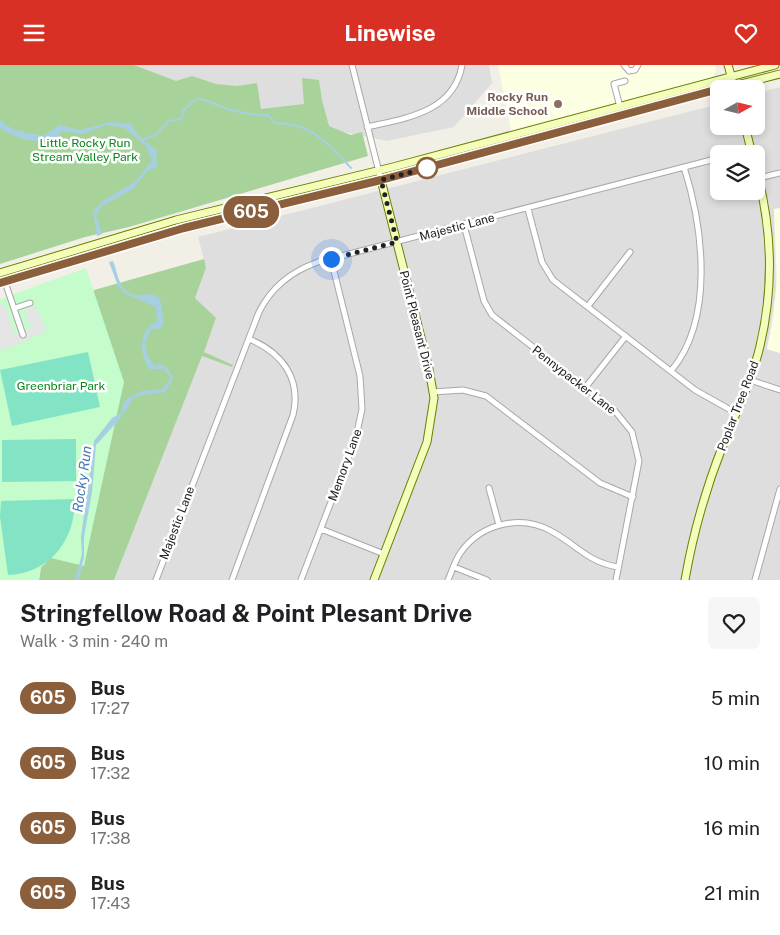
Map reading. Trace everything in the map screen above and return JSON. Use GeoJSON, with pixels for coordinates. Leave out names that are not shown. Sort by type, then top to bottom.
{"type":"FeatureCollection","features":[{"type":"Feature","properties":{"kind":"main road"},"geometry":{"type":"LineString","coordinates":[[728,65],[732,80]]}},
{"type":"Feature","properties":{"kind":"main road"},"geometry":{"type":"LineString","coordinates":[[0,273],[176,220],[379,170],[620,107],[731,75],[775,65]]}},
{"type":"Feature","properties":{"kind":"main road"},"geometry":{"type":"LineString","coordinates":[[759,80],[780,74]]}},
{"type":"Feature","properties":{"kind":"main road"},"geometry":{"type":"LineString","coordinates":[[3,282],[184,228],[381,180],[710,92]]}},
{"type":"Feature","properties":{"kind":"main road","name":"Point Pleasant Drive"},"geometry":{"type":"LineString","coordinates":[[374,580],[427,442],[433,414],[433,392],[381,180]]}},
{"type":"Feature","properties":{"kind":"main road","name":"Poplar Tree Road"},"geometry":{"type":"LineString","coordinates":[[686,580],[706,497],[750,380],[764,328],[769,279],[768,225],[763,200]]}},
{"type":"Feature","properties":{"kind":"street","name":"Point Pleasant Drive"},"geometry":{"type":"LineString","coordinates":[[352,65],[381,180]]}},
{"type":"Feature","properties":{"kind":"street"},"geometry":{"type":"LineString","coordinates":[[367,127],[422,113],[435,107],[453,91],[462,65]]}},
{"type":"Feature","properties":{"kind":"street"},"geometry":{"type":"LineString","coordinates":[[624,65],[630,71],[635,70],[638,65]]}},
{"type":"Feature","properties":{"kind":"street"},"geometry":{"type":"LineString","coordinates":[[620,107],[614,84],[625,81]]}},
{"type":"Feature","properties":{"kind":"street","name":"Majestic Lane"},"geometry":{"type":"LineString","coordinates":[[156,580],[263,305],[278,285],[301,269],[331,259],[710,160]]}},
{"type":"Feature","properties":{"kind":"street"},"geometry":{"type":"LineString","coordinates":[[671,371],[684,354],[691,339],[699,283],[698,226],[684,167]]}},
{"type":"Feature","properties":{"kind":"street"},"geometry":{"type":"LineString","coordinates":[[765,177],[780,173]]}},
{"type":"Feature","properties":{"kind":"street"},"geometry":{"type":"LineString","coordinates":[[528,209],[547,272],[554,280],[704,396],[736,413]]}},
{"type":"Feature","properties":{"kind":"street","name":"Pennypacker Lane"},"geometry":{"type":"LineString","coordinates":[[464,225],[488,310],[498,321],[619,415],[634,438],[639,461],[616,580]]}},
{"type":"Feature","properties":{"kind":"street"},"geometry":{"type":"LineString","coordinates":[[588,306],[630,252]]}},
{"type":"Feature","properties":{"kind":"street","name":"Memory Lane"},"geometry":{"type":"LineString","coordinates":[[301,580],[356,437],[363,400],[360,376],[331,259]]}},
{"type":"Feature","properties":{"kind":"street"},"geometry":{"type":"LineString","coordinates":[[3,282],[15,308],[24,335]]}},
{"type":"Feature","properties":{"kind":"street"},"geometry":{"type":"LineString","coordinates":[[15,308],[30,303]]}},
{"type":"Feature","properties":{"kind":"street"},"geometry":{"type":"LineString","coordinates":[[585,388],[626,336]]}},
{"type":"Feature","properties":{"kind":"street"},"geometry":{"type":"LineString","coordinates":[[232,580],[293,415],[295,403],[293,381],[286,366],[274,352],[249,339]]}},
{"type":"Feature","properties":{"kind":"street"},"geometry":{"type":"LineString","coordinates":[[750,380],[780,390]]}},
{"type":"Feature","properties":{"kind":"street"},"geometry":{"type":"LineString","coordinates":[[433,392],[463,390],[486,396],[603,486],[633,497]]}},
{"type":"Feature","properties":{"kind":"street"},"geometry":{"type":"LineString","coordinates":[[489,487],[499,525]]}},
{"type":"Feature","properties":{"kind":"street"},"geometry":{"type":"LineString","coordinates":[[755,580],[780,489]]}},
{"type":"Feature","properties":{"kind":"street"},"geometry":{"type":"LineString","coordinates":[[448,580],[459,554],[471,541],[485,531],[499,525],[522,523],[540,526],[558,535],[591,560],[618,567]]}},
{"type":"Feature","properties":{"kind":"street"},"geometry":{"type":"LineString","coordinates":[[321,529],[384,554]]}},
{"type":"Feature","properties":{"kind":"street"},"geometry":{"type":"LineString","coordinates":[[454,567],[487,580]]}},
{"type":"Feature","properties":{"kind":"shaded area"},"geometry":{"type":"Polygon","coordinates":[[[86,65],[489,65],[492,83],[454,127],[387,141],[110,83],[86,65]]]}},
{"type":"Feature","properties":{"kind":"shaded area","name":"Rocky Run Middle School"},"geometry":{"type":"Polygon","coordinates":[[[498,65],[715,65],[716,72],[711,78],[511,130],[498,65]]]}},
{"type":"Feature","properties":{"kind":"shaded area"},"geometry":{"type":"Polygon","coordinates":[[[780,87],[780,208],[774,210],[776,291],[767,349],[780,353],[780,580],[114,580],[216,319],[195,298],[206,268],[198,237],[710,106],[710,135],[765,135],[765,91],[780,87]]]}},
{"type":"Feature","properties":{"kind":"shaded area"},"geometry":{"type":"Polygon","coordinates":[[[780,208],[780,353],[767,349],[773,320],[777,279],[774,209],[780,208]]]}},
{"type":"Feature","properties":{"kind":"shaded area"},"geometry":{"type":"Polygon","coordinates":[[[0,304],[1,306],[5,305],[14,333],[11,335],[34,327],[30,326],[24,310],[36,306],[46,331],[34,336],[30,334],[31,339],[8,348],[5,344],[6,348],[0,350],[0,304]]]}},
{"type":"Feature","properties":{"kind":"green space","name":"Little Rocky Run Stream Valley Park"},"geometry":{"type":"Polygon","coordinates":[[[0,65],[134,65],[176,81],[192,76],[216,84],[237,86],[257,83],[261,109],[304,104],[302,78],[319,80],[329,126],[351,135],[362,132],[368,156],[129,227],[85,237],[0,264],[0,65]]]}},
{"type":"Feature","properties":{"kind":"green space"},"geometry":{"type":"Polygon","coordinates":[[[204,259],[206,268],[195,298],[216,318],[204,352],[233,365],[232,367],[202,356],[114,580],[39,580],[41,567],[46,563],[94,290],[204,259]]]}},
{"type":"Feature","properties":{"kind":"green space","name":"Greenbriar Park"},"geometry":{"type":"Polygon","coordinates":[[[86,268],[124,382],[84,566],[51,558],[41,567],[39,580],[0,580],[0,299],[86,268]]]}},
{"type":"Feature","properties":{"kind":"green space"},"geometry":{"type":"Polygon","coordinates":[[[88,352],[100,407],[12,426],[0,370],[88,352]]]}},
{"type":"Feature","properties":{"kind":"green space"},"geometry":{"type":"Polygon","coordinates":[[[76,439],[76,481],[2,482],[2,440],[76,439]]]}},
{"type":"Feature","properties":{"kind":"green space"},"geometry":{"type":"Polygon","coordinates":[[[74,499],[74,514],[71,528],[58,552],[36,568],[23,573],[8,575],[0,517],[1,501],[74,499]]]}},
{"type":"Feature","properties":{"kind":"water"},"geometry":{"type":"Polygon","coordinates":[[[0,120],[15,129],[43,136],[60,125],[80,130],[111,122],[131,124],[137,134],[157,151],[156,161],[158,164],[155,168],[148,170],[133,189],[102,206],[96,215],[102,234],[97,236],[93,211],[104,200],[135,182],[152,160],[146,146],[125,128],[106,125],[83,134],[63,131],[57,138],[49,141],[34,141],[5,132],[0,128],[0,120]]]}},
{"type":"Feature","properties":{"kind":"water","name":"Rocky Run"},"geometry":{"type":"Polygon","coordinates":[[[113,261],[119,281],[126,291],[135,295],[152,295],[160,299],[164,321],[161,328],[150,330],[145,344],[148,358],[155,366],[159,364],[166,366],[173,377],[166,392],[142,395],[133,399],[119,420],[96,445],[92,492],[84,537],[84,557],[79,580],[75,580],[82,554],[81,537],[94,441],[112,418],[121,413],[123,404],[128,398],[142,391],[162,389],[171,378],[164,369],[149,369],[144,359],[142,349],[143,338],[150,326],[157,321],[156,307],[125,294],[118,286],[109,262],[113,261]]]}},
{"type":"Feature","properties":{"kind":"waterway"},"geometry":{"type":"LineString","coordinates":[[142,140],[156,135],[169,121],[182,119],[183,111],[196,99],[200,99],[239,112],[268,115],[275,123],[288,124],[309,131],[326,143],[351,168]]}},
{"type":"Feature","properties":{"kind":"bus line","name":"605"},"geometry":{"type":"LineString","coordinates":[[0,283],[184,228],[570,131],[710,92]]}},
{"type":"Feature","properties":{"kind":"place","name":"Rocky Run Middle School"},"geometry":{"type":"Point","coordinates":[558,104]}},
{"type":"Feature","properties":{"kind":"route"},"geometry":{"type":"LineString","coordinates":[[331,259],[397,242],[381,180],[431,167],[427,168]]}}]}
